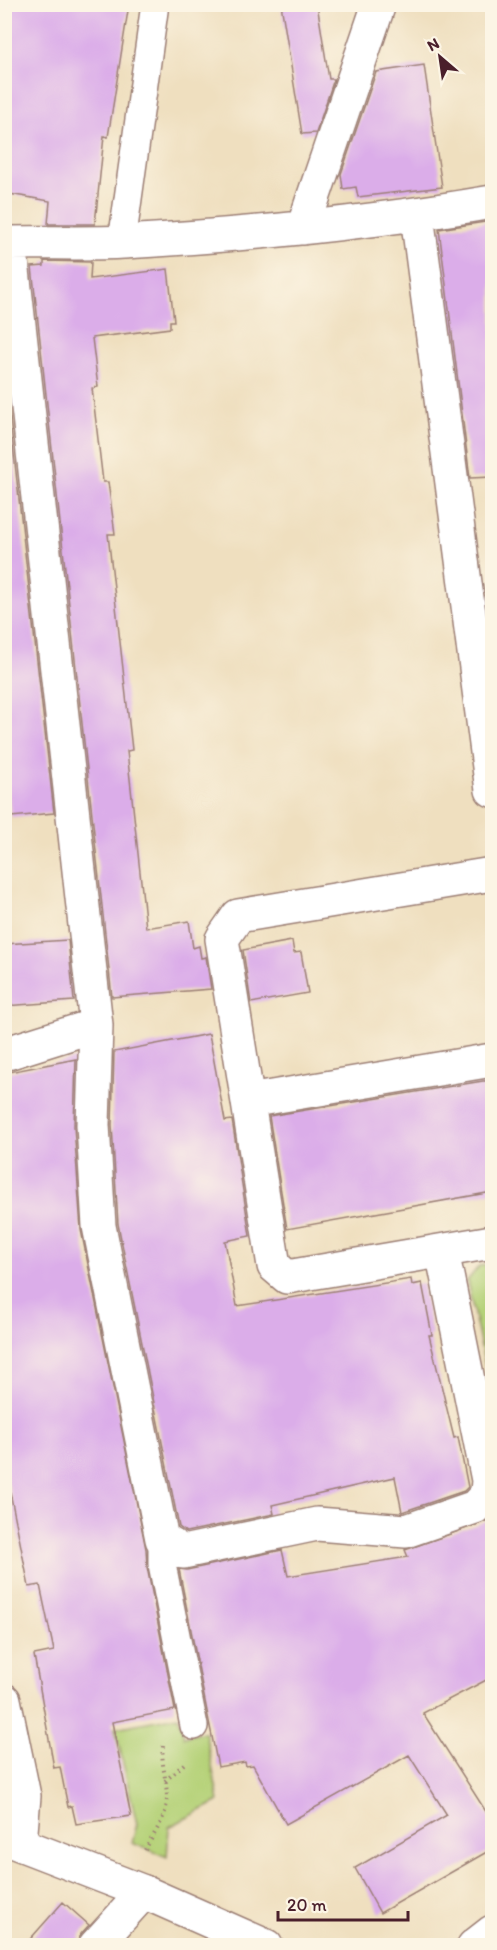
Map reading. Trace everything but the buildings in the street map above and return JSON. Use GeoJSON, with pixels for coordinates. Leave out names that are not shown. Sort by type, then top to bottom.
{"type":"FeatureCollection","features":[{"type":"Feature","properties":{"kind":"street"},"geometry":{"type":"LineString","coordinates":[[303,228],[379,4]]}},
{"type":"Feature","properties":{"kind":"street"},"geometry":{"type":"LineString","coordinates":[[442,1251],[490,1494],[475,1508],[406,1531],[317,1524],[183,1552],[162,1539],[99,1226],[93,1125],[96,1025],[7,243],[122,242],[303,228],[417,215],[492,202]]}},
{"type":"Feature","properties":{"kind":"street"},"geometry":{"type":"LineString","coordinates":[[417,215],[492,790]]}},
{"type":"Feature","properties":{"kind":"street"},"geometry":{"type":"LineString","coordinates":[[492,874],[238,916],[222,939],[274,1266],[287,1277],[492,1242]]}},
{"type":"Feature","properties":{"kind":"street"},"geometry":{"type":"LineString","coordinates":[[4,1054],[96,1025]]}},
{"type":"Feature","properties":{"kind":"street"},"geometry":{"type":"LineString","coordinates":[[248,1101],[492,1060]]}},
{"type":"Feature","properties":{"kind":"street"},"geometry":{"type":"LineString","coordinates":[[4,1700],[24,1796],[12,1840],[135,1889],[266,1946]]}},
{"type":"Feature","properties":{"kind":"street"},"geometry":{"type":"LineString","coordinates":[[95,1946],[135,1889]]}},
{"type":"Feature","properties":{"kind":"street"},"geometry":{"type":"LineString","coordinates":[[474,1946],[492,1932]]}},
{"type":"Feature","properties":{"kind":"lane"},"geometry":{"type":"LineString","coordinates":[[122,242],[155,4]]}},
{"type":"Feature","properties":{"kind":"lane"},"geometry":{"type":"LineString","coordinates":[[162,1539],[162,1564],[194,1726]]}},
{"type":"Feature","properties":{"kind":"path"},"geometry":{"type":"LineString","coordinates":[[135,1889],[164,1815],[167,1795],[161,1760],[163,1745],[178,1732],[194,1726]]}},
{"type":"Feature","properties":{"kind":"green space"},"geometry":{"type":"Polygon","coordinates":[[[492,1264],[492,1389],[490,1390],[467,1281],[479,1266],[492,1264]]]}},
{"type":"Feature","properties":{"kind":"green space"},"geometry":{"type":"Polygon","coordinates":[[[178,1716],[184,1737],[205,1732],[219,1801],[169,1827],[167,1857],[132,1843],[137,1824],[115,1728],[178,1716]]]}}]}
